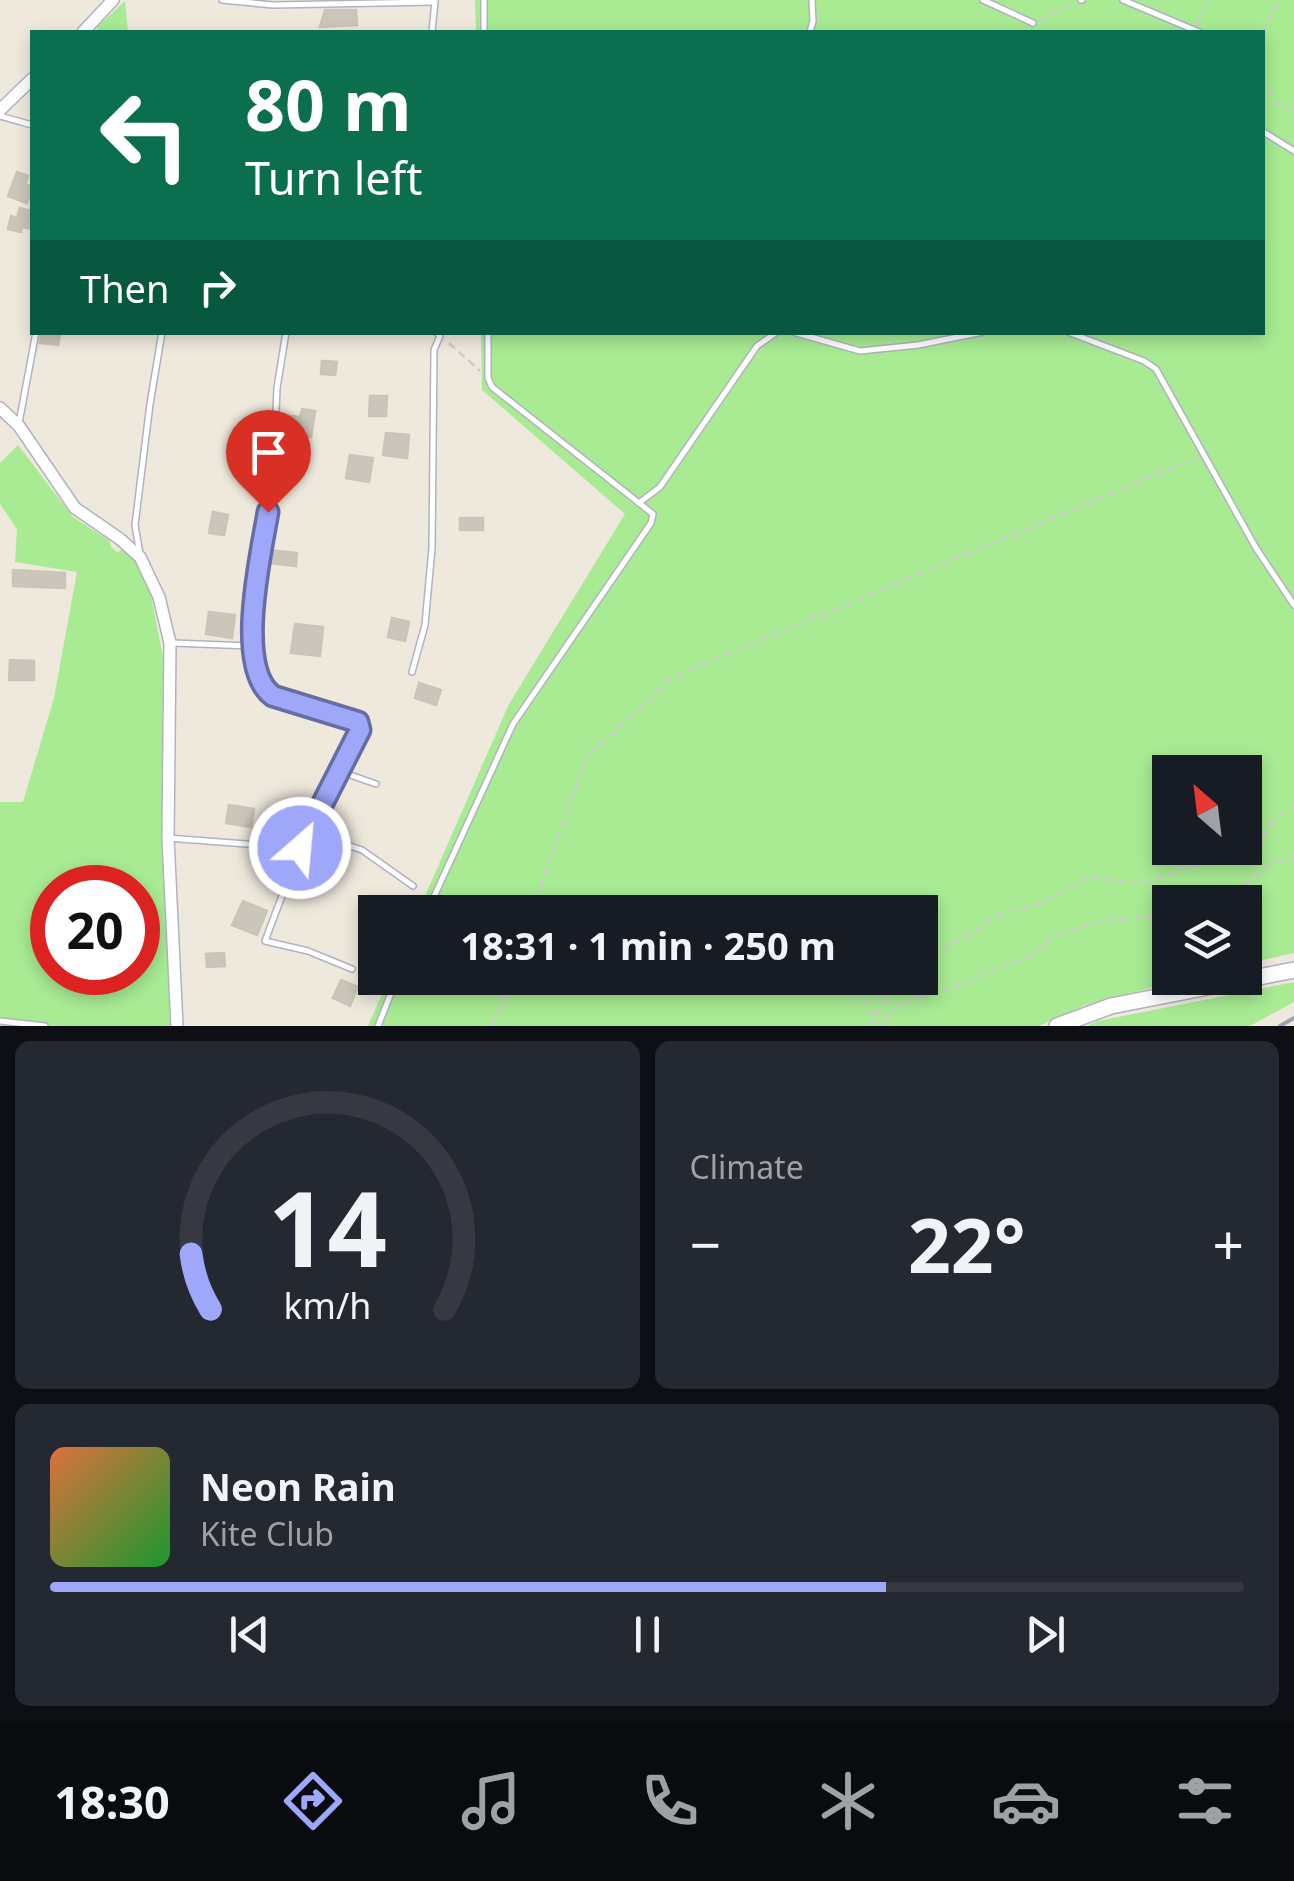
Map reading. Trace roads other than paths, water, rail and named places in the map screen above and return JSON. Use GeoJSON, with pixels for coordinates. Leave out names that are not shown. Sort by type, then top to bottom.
{"type":"FeatureCollection","features":[{"type":"Feature","properties":{"kind":"main road"},"geometry":{"type":"LineString","coordinates":[[1057,1026],[1112,1006],[1294,970]]}},
{"type":"Feature","properties":{"kind":"street"},"geometry":{"type":"LineString","coordinates":[[85,30],[113,0]]}},
{"type":"Feature","properties":{"kind":"street"},"geometry":{"type":"LineString","coordinates":[[0,113],[30,81]]}},
{"type":"Feature","properties":{"kind":"street"},"geometry":{"type":"LineString","coordinates":[[0,408],[19,426],[75,508],[140,557],[159,597],[170,643],[168,838],[177,1026]]}},
{"type":"Feature","properties":{"kind":"lane"},"geometry":{"type":"LineString","coordinates":[[222,0],[273,4],[434,1],[432,30]]}},
{"type":"Feature","properties":{"kind":"lane"},"geometry":{"type":"LineString","coordinates":[[484,0],[484,30]]}},
{"type":"Feature","properties":{"kind":"lane"},"geometry":{"type":"LineString","coordinates":[[811,30],[812,0]]}},
{"type":"Feature","properties":{"kind":"lane"},"geometry":{"type":"LineString","coordinates":[[983,0],[1033,23]]}},
{"type":"Feature","properties":{"kind":"lane"},"geometry":{"type":"LineString","coordinates":[[1124,0],[1194,30]]}},
{"type":"Feature","properties":{"kind":"lane"},"geometry":{"type":"LineString","coordinates":[[0,113],[30,123]]}},
{"type":"Feature","properties":{"kind":"lane"},"geometry":{"type":"LineString","coordinates":[[1265,132],[1294,151]]}},
{"type":"Feature","properties":{"kind":"lane"},"geometry":{"type":"LineString","coordinates":[[19,426],[35,335]]}},
{"type":"Feature","properties":{"kind":"lane"},"geometry":{"type":"LineString","coordinates":[[140,557],[135,525],[162,335]]}},
{"type":"Feature","properties":{"kind":"lane"},"geometry":{"type":"LineString","coordinates":[[286,335],[251,646],[266,692],[358,722],[360,730],[300,848],[264,941],[352,969]]}},
{"type":"Feature","properties":{"kind":"lane"},"geometry":{"type":"LineString","coordinates":[[412,672],[425,625],[432,548],[434,350],[438,335]]}},
{"type":"Feature","properties":{"kind":"lane"},"geometry":{"type":"LineString","coordinates":[[435,895],[513,724],[653,514],[492,387],[488,378],[488,335]]}},
{"type":"Feature","properties":{"kind":"lane"},"geometry":{"type":"LineString","coordinates":[[639,503],[660,487],[757,346],[773,335]]}},
{"type":"Feature","properties":{"kind":"lane"},"geometry":{"type":"LineString","coordinates":[[804,335],[860,351],[968,335]]}},
{"type":"Feature","properties":{"kind":"lane"},"geometry":{"type":"LineString","coordinates":[[1076,335],[1156,369],[1256,548],[1294,605]]}},
{"type":"Feature","properties":{"kind":"lane"},"geometry":{"type":"LineString","coordinates":[[170,643],[251,646]]}},
{"type":"Feature","properties":{"kind":"lane"},"geometry":{"type":"LineString","coordinates":[[339,771],[376,784]]}},
{"type":"Feature","properties":{"kind":"lane"},"geometry":{"type":"LineString","coordinates":[[308,832],[362,850],[413,886]]}},
{"type":"Feature","properties":{"kind":"lane"},"geometry":{"type":"LineString","coordinates":[[168,838],[300,848]]}},
{"type":"Feature","properties":{"kind":"lane"},"geometry":{"type":"LineString","coordinates":[[378,1026],[391,995]]}},
{"type":"Feature","properties":{"kind":"lane"},"geometry":{"type":"LineString","coordinates":[[0,1021],[45,1026]]}},
{"type":"Feature","properties":{"kind":"railway"},"geometry":{"type":"LineString","coordinates":[[1280,1026],[1294,1018]]}}]}
